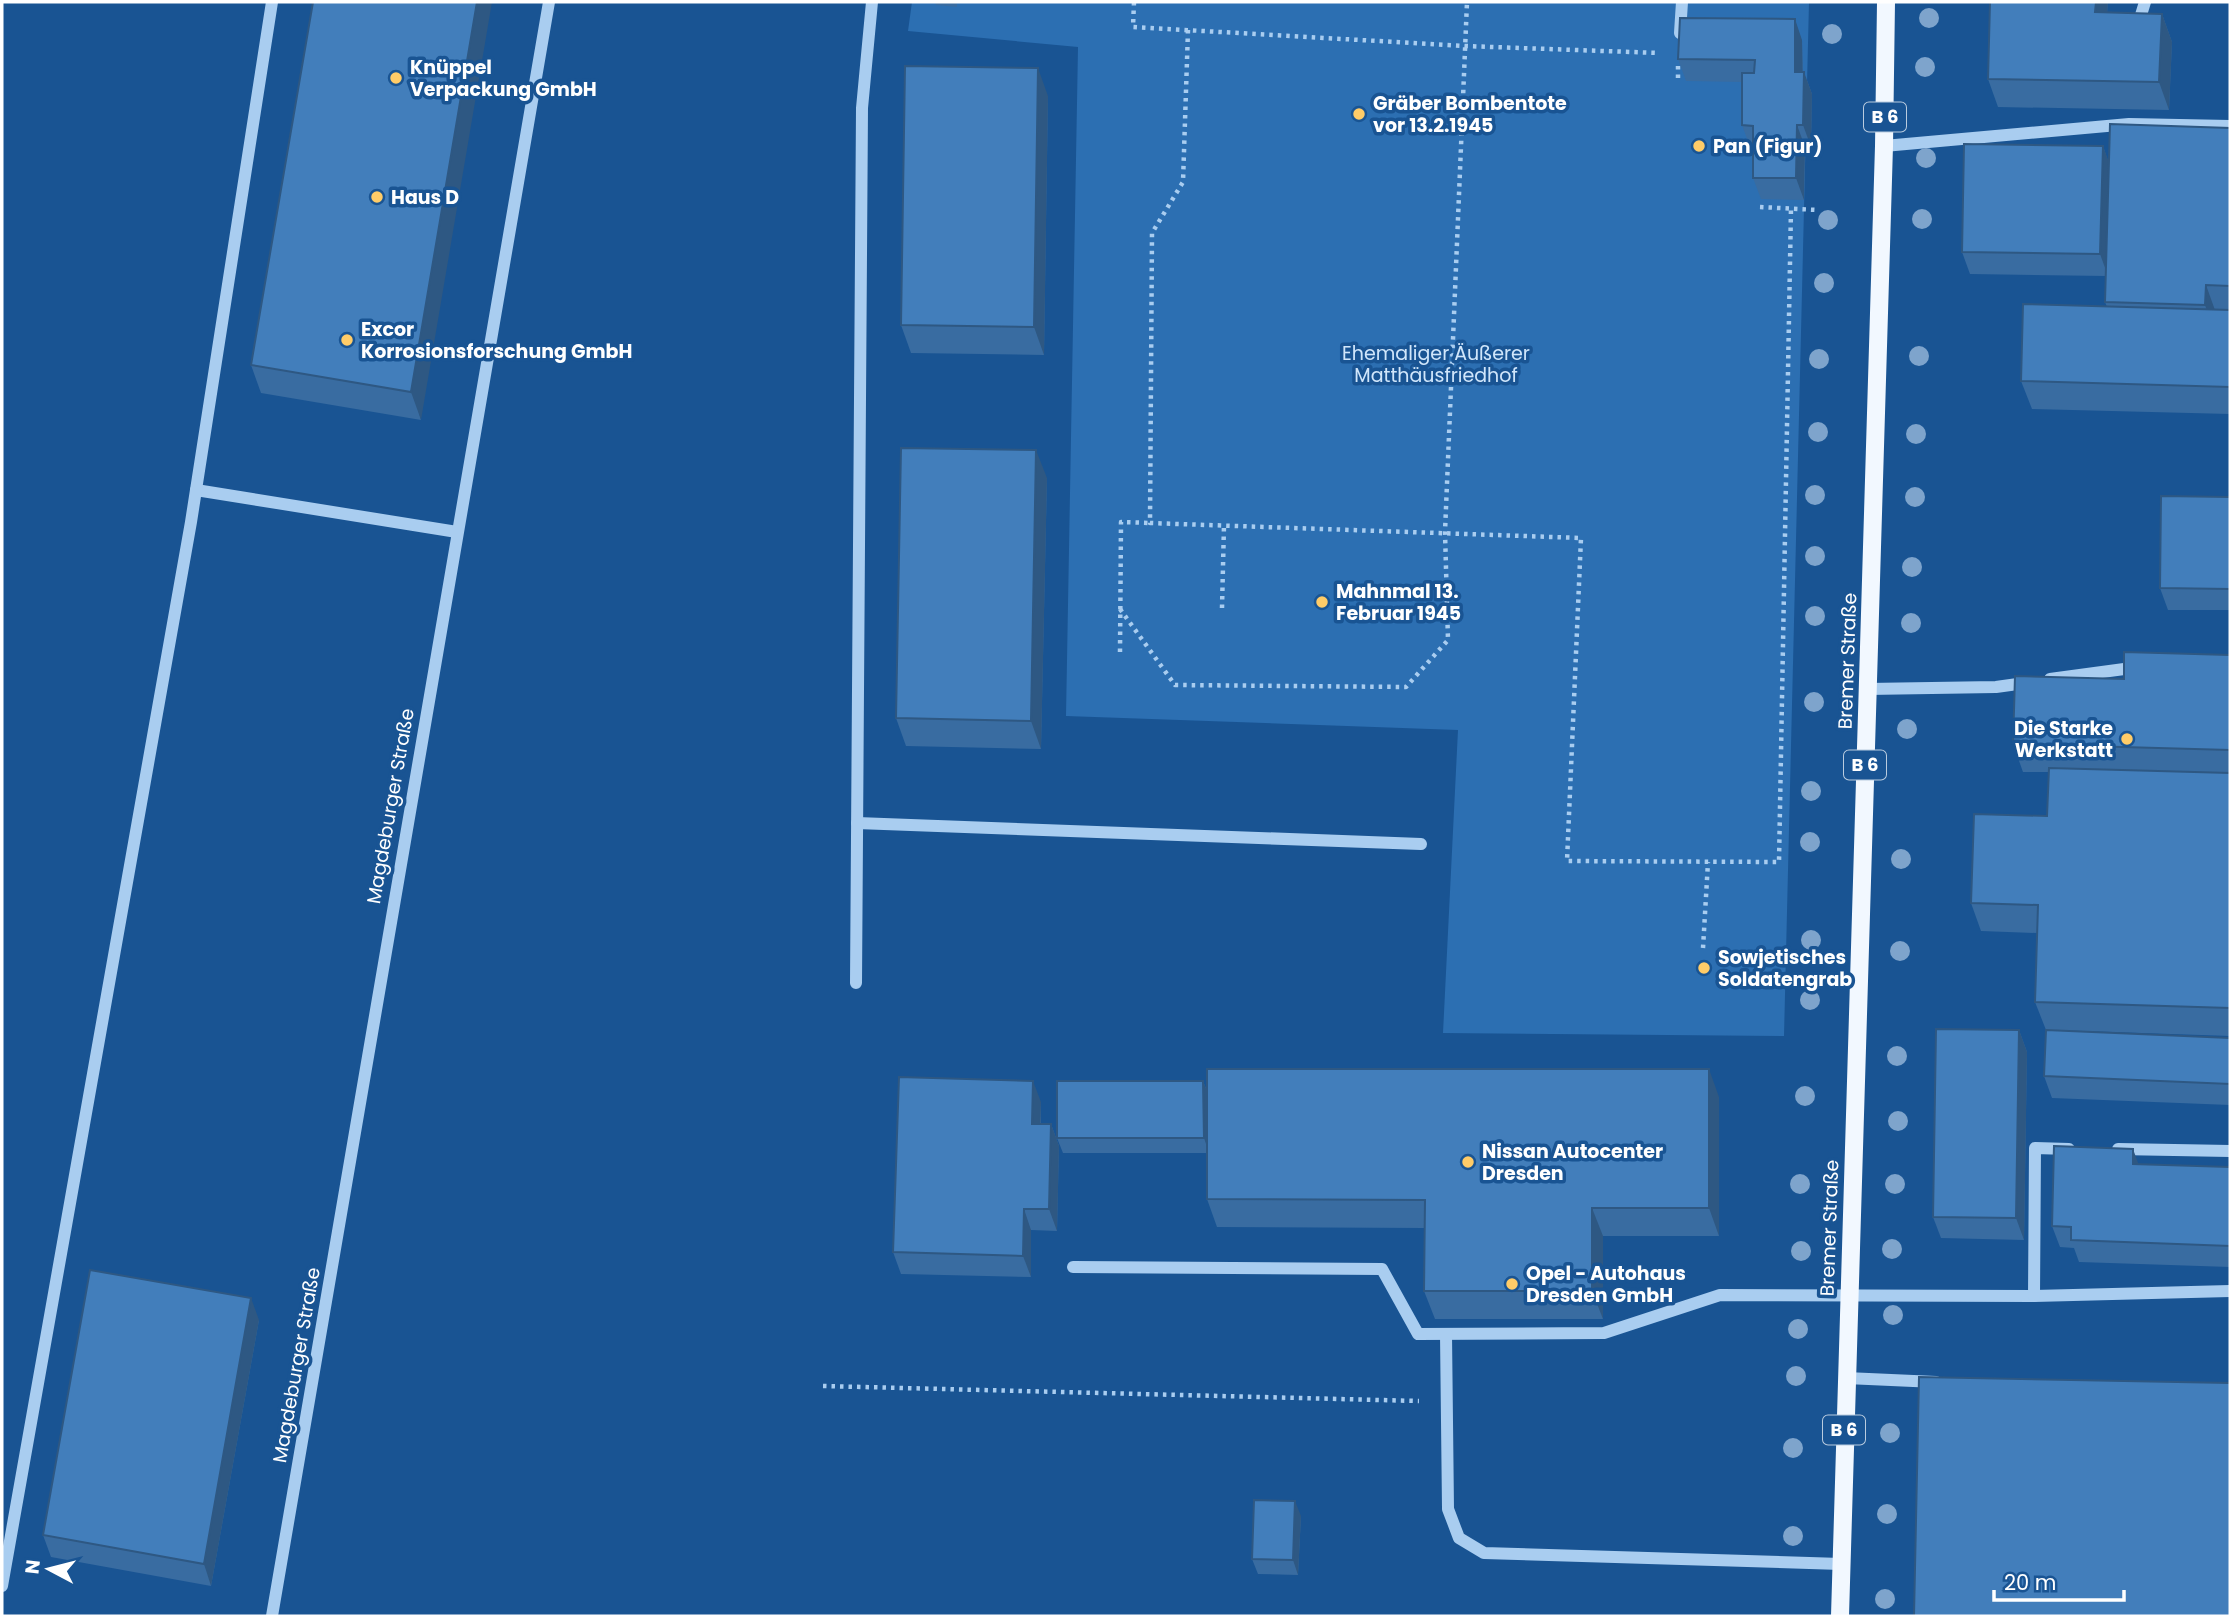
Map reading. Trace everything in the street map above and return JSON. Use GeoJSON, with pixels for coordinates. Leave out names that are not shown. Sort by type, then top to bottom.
{"type":"FeatureCollection","features":[{"type":"Feature","properties":{"kind":"main road","name":"Bremer Straße"},"geometry":{"type":"LineString","coordinates":[[1840,1616],[1884,146],[1886,2]]}},
{"type":"Feature","properties":{"kind":"street"},"geometry":{"type":"LineString","coordinates":[[2,1586],[196,489],[272,2]]}},
{"type":"Feature","properties":{"kind":"street","name":"Magdeburger Straße"},"geometry":{"type":"LineString","coordinates":[[272,1616],[549,2]]}},
{"type":"Feature","properties":{"kind":"street"},"geometry":{"type":"LineString","coordinates":[[856,983],[862,108],[872,2]]}},
{"type":"Feature","properties":{"kind":"street"},"geometry":{"type":"LineString","coordinates":[[1679,54],[1682,2]]}},
{"type":"Feature","properties":{"kind":"street"},"geometry":{"type":"LineString","coordinates":[[2133,41],[2145,2]]}},
{"type":"Feature","properties":{"kind":"street"},"geometry":{"type":"LineString","coordinates":[[2129,109],[2129,124]]}},
{"type":"Feature","properties":{"kind":"street"},"geometry":{"type":"LineString","coordinates":[[1884,146],[2129,124],[2230,126]]}},
{"type":"Feature","properties":{"kind":"street"},"geometry":{"type":"LineString","coordinates":[[196,489],[457,532]]}},
{"type":"Feature","properties":{"kind":"street"},"geometry":{"type":"LineString","coordinates":[[1867,689],[1996,687],[2151,666]]}},
{"type":"Feature","properties":{"kind":"street"},"geometry":{"type":"LineString","coordinates":[[857,823],[1421,844]]}},
{"type":"Feature","properties":{"kind":"street"},"geometry":{"type":"LineString","coordinates":[[2034,1296],[2035,1148],[2077,1149]]}},
{"type":"Feature","properties":{"kind":"street"},"geometry":{"type":"LineString","coordinates":[[2105,1149],[2230,1151]]}},
{"type":"Feature","properties":{"kind":"street"},"geometry":{"type":"LineString","coordinates":[[1073,1268],[1382,1269],[1418,1334],[1604,1333],[1720,1295],[2034,1296],[2230,1291]]}},
{"type":"Feature","properties":{"kind":"street"},"geometry":{"type":"LineString","coordinates":[[1446,1334],[1448,1509],[1459,1538],[1484,1553],[1841,1564]]}},
{"type":"Feature","properties":{"kind":"street"},"geometry":{"type":"LineString","coordinates":[[1846,1378],[1955,1382]]}},
{"type":"Feature","properties":{"kind":"path"},"geometry":{"type":"LineString","coordinates":[[1134,2],[1133,27],[1465,46],[1679,54],[1678,78]]}},
{"type":"Feature","properties":{"kind":"path"},"geometry":{"type":"LineString","coordinates":[[1120,609],[1175,685],[1406,687],[1448,640],[1445,532],[1467,2]]}},
{"type":"Feature","properties":{"kind":"path"},"geometry":{"type":"LineString","coordinates":[[1150,523],[1152,233],[1184,182],[1188,30]]}},
{"type":"Feature","properties":{"kind":"path"},"geometry":{"type":"LineString","coordinates":[[1759,206],[1818,210]]}},
{"type":"Feature","properties":{"kind":"path"},"geometry":{"type":"LineString","coordinates":[[1120,652],[1121,522],[1581,538],[1567,861],[1779,862],[1791,208]]}},
{"type":"Feature","properties":{"kind":"path"},"geometry":{"type":"LineString","coordinates":[[1222,608],[1224,525]]}},
{"type":"Feature","properties":{"kind":"path"},"geometry":{"type":"LineString","coordinates":[[1703,948],[1708,862]]}},
{"type":"Feature","properties":{"kind":"path"},"geometry":{"type":"LineString","coordinates":[[823,1386],[1448,1402]]}},
{"type":"Feature","properties":{"kind":"green space","name":"Ehemaliger Äußerer Matthäusfriedhof"},"geometry":{"type":"Polygon","coordinates":[[[912,2],[1809,2],[1784,1036],[1443,1033],[1458,730],[1066,716],[1078,47],[908,31],[912,2]]]}},
{"type":"Feature","properties":{"kind":"building","name":"Haus D"},"geometry":{"type":"Polygon","coordinates":[[[313,2],[477,2],[411,392],[251,365],[313,2]]]}},
{"type":"Feature","properties":{"kind":"building"},"geometry":{"type":"Polygon","coordinates":[[[1990,2],[2096,2],[2095,12],[2162,14],[2159,82],[1988,79],[1990,2]]]}},
{"type":"Feature","properties":{"kind":"building"},"geometry":{"type":"Polygon","coordinates":[[[1680,18],[1795,19],[1795,72],[1804,72],[1803,125],[1797,125],[1796,178],[1753,178],[1753,126],[1742,125],[1742,73],[1754,73],[1755,60],[1678,59],[1680,18]]]}},
{"type":"Feature","properties":{"kind":"building"},"geometry":{"type":"Polygon","coordinates":[[[905,66],[1038,68],[1034,327],[901,325],[905,66]]]}},
{"type":"Feature","properties":{"kind":"building"},"geometry":{"type":"Polygon","coordinates":[[[2110,124],[2230,128],[2230,286],[2206,285],[2205,305],[2105,302],[2110,124]]]}},
{"type":"Feature","properties":{"kind":"building"},"geometry":{"type":"Polygon","coordinates":[[[1964,144],[2103,146],[2100,254],[1962,252],[1964,144]]]}},
{"type":"Feature","properties":{"kind":"building"},"geometry":{"type":"Polygon","coordinates":[[[2023,304],[2230,310],[2230,387],[2021,381],[2023,304]]]}},
{"type":"Feature","properties":{"kind":"building"},"geometry":{"type":"Polygon","coordinates":[[[901,448],[1036,450],[1031,721],[896,718],[901,448]]]}},
{"type":"Feature","properties":{"kind":"building"},"geometry":{"type":"Polygon","coordinates":[[[2161,496],[2230,497],[2230,589],[2160,588],[2161,496]]]}},
{"type":"Feature","properties":{"kind":"building","name":"Die Starke Werkstatt"},"geometry":{"type":"Polygon","coordinates":[[[2124,652],[2230,655],[2230,750],[2013,744],[2015,676],[2124,679],[2124,652]]]}},
{"type":"Feature","properties":{"kind":"building"},"geometry":{"type":"Polygon","coordinates":[[[2049,768],[2230,773],[2230,1008],[2035,1002],[2038,905],[1971,903],[1974,814],[2047,816],[2049,768]]]}},
{"type":"Feature","properties":{"kind":"building"},"geometry":{"type":"Polygon","coordinates":[[[1936,1029],[2019,1030],[2016,1218],[1933,1217],[1936,1029]]]}},
{"type":"Feature","properties":{"kind":"building"},"geometry":{"type":"Polygon","coordinates":[[[2046,1030],[2230,1038],[2230,1084],[2044,1076],[2046,1030]]]}},
{"type":"Feature","properties":{"kind":"building","name":"Nissan Autocenter Dresden"},"geometry":{"type":"Polygon","coordinates":[[[1207,1069],[1709,1069],[1709,1208],[1592,1208],[1592,1291],[1424,1291],[1425,1200],[1207,1199],[1207,1069]]]}},
{"type":"Feature","properties":{"kind":"building"},"geometry":{"type":"Polygon","coordinates":[[[899,1077],[1033,1081],[1032,1124],[1051,1124],[1049,1209],[1024,1209],[1023,1256],[893,1252],[899,1077]]]}},
{"type":"Feature","properties":{"kind":"building"},"geometry":{"type":"Polygon","coordinates":[[[1057,1081],[1203,1081],[1204,1138],[1057,1138],[1057,1081]]]}},
{"type":"Feature","properties":{"kind":"building"},"geometry":{"type":"Polygon","coordinates":[[[2054,1146],[2133,1149],[2133,1164],[2230,1167],[2230,1246],[2071,1240],[2071,1227],[2052,1226],[2054,1146]]]}},
{"type":"Feature","properties":{"kind":"building"},"geometry":{"type":"Polygon","coordinates":[[[90,1270],[251,1298],[204,1564],[43,1535],[90,1270]]]}},
{"type":"Feature","properties":{"kind":"building"},"geometry":{"type":"Polygon","coordinates":[[[1919,1377],[2230,1383],[2230,1616],[1914,1616],[1919,1377]]]}},
{"type":"Feature","properties":{"kind":"building"},"geometry":{"type":"Polygon","coordinates":[[[1254,1500],[1295,1501],[1293,1560],[1252,1559],[1254,1500]]]}},
{"type":"Feature","properties":{"kind":"place","name":"Knüppel Verpackung GmbH"},"geometry":{"type":"Point","coordinates":[396,78]}},
{"type":"Feature","properties":{"kind":"place","name":"Gräber Bombentote vor 13.2.1945"},"geometry":{"type":"Point","coordinates":[1359,114]}},
{"type":"Feature","properties":{"kind":"place","name":"Pan (Figur)"},"geometry":{"type":"Point","coordinates":[1699,146]}},
{"type":"Feature","properties":{"kind":"place","name":"Haus D"},"geometry":{"type":"Point","coordinates":[377,197]}},
{"type":"Feature","properties":{"kind":"place","name":"Excor Korrosionsforschung GmbH"},"geometry":{"type":"Point","coordinates":[347,340]}},
{"type":"Feature","properties":{"kind":"place","name":"Mahnmal 13. Februar 1945"},"geometry":{"type":"Point","coordinates":[1322,602]}},
{"type":"Feature","properties":{"kind":"place","name":"Die Starke Werkstatt"},"geometry":{"type":"Point","coordinates":[2127,739]}},
{"type":"Feature","properties":{"kind":"place","name":"Sowjetisches Soldatengrab"},"geometry":{"type":"Point","coordinates":[1704,968]}},
{"type":"Feature","properties":{"kind":"place","name":"Nissan Autocenter Dresden"},"geometry":{"type":"Point","coordinates":[1468,1162]}},
{"type":"Feature","properties":{"kind":"place","name":"Opel - Autohaus Dresden GmbH"},"geometry":{"type":"Point","coordinates":[1512,1284]}}]}
